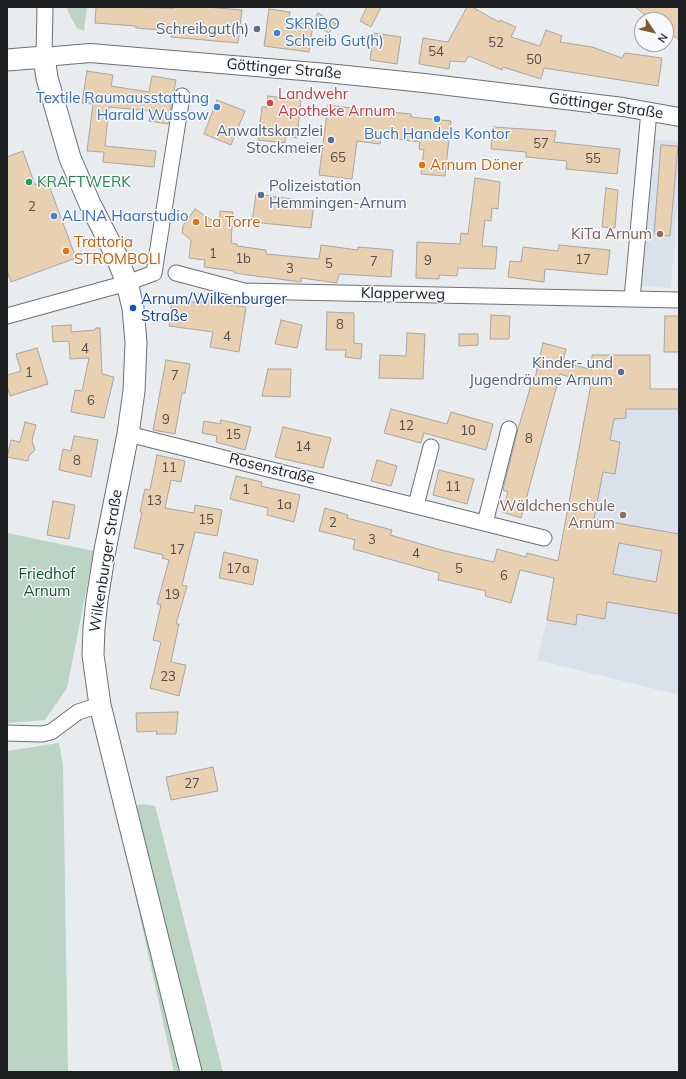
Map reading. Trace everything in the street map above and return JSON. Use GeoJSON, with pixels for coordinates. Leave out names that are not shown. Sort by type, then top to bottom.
{"type":"FeatureCollection","features":[{"type":"Feature","properties":{"kind":"main road","name":"Göttinger Straße"},"geometry":{"type":"LineString","coordinates":[[7,60],[44,57]]}},
{"type":"Feature","properties":{"kind":"main road","name":"Wilkenburger Straße"},"geometry":{"type":"LineString","coordinates":[[44,57],[47,78],[70,158],[90,204],[116,255],[127,283],[134,308],[136,342],[134,391],[128,434],[105,550],[94,628],[93,655],[100,705],[191,1072]]}},
{"type":"Feature","properties":{"kind":"street"},"geometry":{"type":"LineString","coordinates":[[44,57],[45,7]]}},
{"type":"Feature","properties":{"kind":"street","name":"Göttinger Straße"},"geometry":{"type":"LineString","coordinates":[[44,57],[90,53],[299,70],[424,83],[649,111],[679,117]]}},
{"type":"Feature","properties":{"kind":"street"},"geometry":{"type":"LineString","coordinates":[[7,316],[127,283],[154,273],[182,96]]}},
{"type":"Feature","properties":{"kind":"street"},"geometry":{"type":"LineString","coordinates":[[632,299],[649,111]]}},
{"type":"Feature","properties":{"kind":"street","name":"Klapperweg"},"geometry":{"type":"LineString","coordinates":[[176,273],[244,291],[679,300]]}},
{"type":"Feature","properties":{"kind":"street"},"geometry":{"type":"LineString","coordinates":[[485,523],[509,429]]}},
{"type":"Feature","properties":{"kind":"street","name":"Rosenstraße"},"geometry":{"type":"LineString","coordinates":[[128,434],[544,538]]}},
{"type":"Feature","properties":{"kind":"street"},"geometry":{"type":"LineString","coordinates":[[416,506],[431,447]]}},
{"type":"Feature","properties":{"kind":"street"},"geometry":{"type":"LineString","coordinates":[[7,733],[42,734],[51,732],[78,712],[100,705]]}},
{"type":"Feature","properties":{"kind":"shaded area","name":"KiTa Arnum"},"geometry":{"type":"Polygon","coordinates":[[[652,139],[679,141],[679,183],[671,288],[641,286],[652,139]]]}},
{"type":"Feature","properties":{"kind":"shaded area","name":"Wäldchenschule Arnum"},"geometry":{"type":"Polygon","coordinates":[[[587,404],[617,409],[679,409],[679,695],[537,660],[547,620],[587,404]]]}},
{"type":"Feature","properties":{"kind":"green space"},"geometry":{"type":"Polygon","coordinates":[[[67,7],[87,7],[84,31],[77,28],[68,12],[67,7]]]}},
{"type":"Feature","properties":{"kind":"green space","name":"Friedhof Arnum"},"geometry":{"type":"Polygon","coordinates":[[[7,533],[94,551],[67,688],[45,720],[7,723],[7,533]]]}},
{"type":"Feature","properties":{"kind":"green space"},"geometry":{"type":"Polygon","coordinates":[[[59,743],[63,764],[68,1072],[7,1072],[7,751],[59,743]]]}},
{"type":"Feature","properties":{"kind":"green space"},"geometry":{"type":"Polygon","coordinates":[[[141,804],[155,806],[223,1072],[174,1072],[117,812],[141,804]]]}},
{"type":"Feature","properties":{"kind":"building"},"geometry":{"type":"Polygon","coordinates":[[[96,7],[206,7],[242,10],[238,43],[171,37],[171,31],[136,28],[136,26],[95,23],[96,7]]]}},
{"type":"Feature","properties":{"kind":"building"},"geometry":{"type":"Polygon","coordinates":[[[367,7],[381,7],[371,27],[360,21],[367,7]]]}},
{"type":"Feature","properties":{"kind":"building"},"geometry":{"type":"Polygon","coordinates":[[[467,7],[472,7],[499,22],[500,20],[516,27],[511,37],[540,46],[546,30],[562,36],[560,42],[592,47],[622,58],[625,53],[662,58],[658,86],[544,68],[541,79],[503,67],[502,70],[469,56],[465,62],[450,61],[449,69],[419,64],[423,38],[448,42],[467,7]]]}},
{"type":"Feature","properties":{"kind":"building"},"geometry":{"type":"Polygon","coordinates":[[[635,7],[679,7],[679,40],[674,36],[674,12],[642,12],[635,7]]]}},
{"type":"Feature","properties":{"kind":"building"},"geometry":{"type":"Polygon","coordinates":[[[269,9],[290,12],[289,22],[313,25],[309,52],[264,46],[269,9]]]}},
{"type":"Feature","properties":{"kind":"building"},"geometry":{"type":"Polygon","coordinates":[[[318,13],[336,24],[329,33],[312,23],[318,13]]]}},
{"type":"Feature","properties":{"kind":"building"},"geometry":{"type":"Polygon","coordinates":[[[374,33],[401,37],[397,64],[370,60],[374,33]]]}},
{"type":"Feature","properties":{"kind":"building"},"geometry":{"type":"Polygon","coordinates":[[[87,71],[113,75],[111,86],[149,92],[152,76],[176,80],[168,124],[149,121],[151,111],[109,107],[105,146],[156,151],[154,167],[103,162],[104,152],[87,151],[93,104],[82,103],[87,71]]]}},
{"type":"Feature","properties":{"kind":"building"},"geometry":{"type":"Polygon","coordinates":[[[268,96],[301,100],[297,138],[286,136],[285,143],[258,140],[262,107],[267,107],[268,96]]]}},
{"type":"Feature","properties":{"kind":"building"},"geometry":{"type":"Polygon","coordinates":[[[217,100],[245,111],[231,145],[204,134],[217,100]]]}},
{"type":"Feature","properties":{"kind":"building"},"geometry":{"type":"Polygon","coordinates":[[[328,105],[411,114],[411,117],[451,121],[445,176],[421,174],[424,150],[419,149],[420,142],[381,137],[380,144],[357,141],[352,179],[319,175],[328,105]]]}},
{"type":"Feature","properties":{"kind":"building"},"geometry":{"type":"Polygon","coordinates":[[[493,127],[556,131],[554,142],[620,149],[617,174],[566,169],[567,161],[526,157],[526,152],[491,149],[493,127]]]}},
{"type":"Feature","properties":{"kind":"building"},"geometry":{"type":"Polygon","coordinates":[[[661,145],[678,146],[670,236],[654,234],[661,145]]]}},
{"type":"Feature","properties":{"kind":"building"},"geometry":{"type":"Polygon","coordinates":[[[23,151],[35,185],[47,180],[76,258],[11,282],[7,271],[7,157],[23,151]]]}},
{"type":"Feature","properties":{"kind":"building"},"geometry":{"type":"Polygon","coordinates":[[[475,178],[500,182],[498,209],[492,208],[491,221],[485,220],[482,246],[497,247],[495,269],[458,268],[457,276],[439,275],[439,279],[416,278],[417,242],[460,244],[461,233],[468,234],[475,178]]]}},
{"type":"Feature","properties":{"kind":"building"},"geometry":{"type":"Polygon","coordinates":[[[606,188],[618,190],[615,228],[602,227],[606,188]]]}},
{"type":"Feature","properties":{"kind":"building"},"geometry":{"type":"Polygon","coordinates":[[[256,194],[314,202],[311,228],[252,222],[256,194]]]}},
{"type":"Feature","properties":{"kind":"building"},"geometry":{"type":"Polygon","coordinates":[[[195,209],[219,225],[220,211],[233,212],[231,243],[237,244],[237,246],[266,250],[266,254],[319,259],[321,245],[358,250],[358,247],[393,250],[391,277],[339,274],[337,283],[301,278],[301,282],[234,273],[234,271],[204,267],[205,260],[189,258],[191,240],[182,233],[183,226],[195,209]]]}},
{"type":"Feature","properties":{"kind":"building"},"geometry":{"type":"Polygon","coordinates":[[[559,245],[610,250],[607,275],[545,269],[544,282],[508,277],[510,261],[521,262],[523,247],[558,251],[559,245]]]}},
{"type":"Feature","properties":{"kind":"building"},"geometry":{"type":"Polygon","coordinates":[[[202,296],[229,299],[228,305],[246,307],[239,352],[210,347],[213,332],[169,326],[172,299],[201,303],[202,296]]]}},
{"type":"Feature","properties":{"kind":"building"},"geometry":{"type":"Polygon","coordinates":[[[327,312],[354,313],[354,343],[362,344],[361,359],[345,357],[346,350],[326,350],[327,312]]]}},
{"type":"Feature","properties":{"kind":"building"},"geometry":{"type":"Polygon","coordinates":[[[491,315],[510,316],[509,339],[490,339],[491,315]]]}},
{"type":"Feature","properties":{"kind":"building"},"geometry":{"type":"Polygon","coordinates":[[[665,316],[679,316],[679,352],[664,352],[665,316]]]}},
{"type":"Feature","properties":{"kind":"building"},"geometry":{"type":"Polygon","coordinates":[[[281,320],[302,325],[297,348],[275,344],[281,320]]]}},
{"type":"Feature","properties":{"kind":"building"},"geometry":{"type":"Polygon","coordinates":[[[71,325],[71,332],[95,330],[96,328],[100,328],[102,374],[114,377],[104,418],[71,412],[75,390],[82,391],[89,358],[70,359],[69,341],[53,342],[52,326],[71,325]]]}},
{"type":"Feature","properties":{"kind":"building"},"geometry":{"type":"Polygon","coordinates":[[[407,333],[425,334],[423,379],[379,378],[380,355],[406,356],[407,333]]]}},
{"type":"Feature","properties":{"kind":"building"},"geometry":{"type":"Polygon","coordinates":[[[459,334],[478,334],[478,345],[459,346],[459,334]]]}},
{"type":"Feature","properties":{"kind":"building"},"geometry":{"type":"Polygon","coordinates":[[[543,343],[566,349],[563,362],[592,370],[592,355],[650,355],[650,389],[679,389],[679,409],[626,409],[626,418],[614,419],[610,440],[620,442],[615,474],[603,472],[594,519],[679,534],[679,614],[607,602],[605,619],[577,614],[576,625],[547,620],[554,578],[520,570],[511,603],[485,596],[486,591],[438,580],[439,573],[353,549],[355,540],[319,531],[325,508],[348,515],[347,518],[392,530],[390,535],[445,551],[494,562],[497,549],[526,557],[527,553],[558,561],[591,384],[560,374],[521,518],[502,512],[508,492],[503,490],[518,429],[533,378],[535,378],[543,343]],[[619,543],[613,574],[656,582],[662,551],[619,543]]]}},
{"type":"Feature","properties":{"kind":"building"},"geometry":{"type":"Polygon","coordinates":[[[37,348],[48,384],[10,396],[7,386],[7,375],[21,371],[16,354],[37,348]]]}},
{"type":"Feature","properties":{"kind":"building"},"geometry":{"type":"Polygon","coordinates":[[[166,360],[190,364],[185,393],[182,393],[175,434],[153,430],[166,360]]]}},
{"type":"Feature","properties":{"kind":"building"},"geometry":{"type":"Polygon","coordinates":[[[268,369],[291,369],[290,397],[262,396],[268,369]]]}},
{"type":"Feature","properties":{"kind":"building"},"geometry":{"type":"Polygon","coordinates":[[[391,409],[447,424],[451,412],[493,424],[486,450],[424,433],[421,443],[384,433],[391,409]]]}},
{"type":"Feature","properties":{"kind":"building"},"geometry":{"type":"Polygon","coordinates":[[[221,420],[251,427],[245,450],[216,442],[217,436],[202,433],[204,421],[220,424],[221,420]]]}},
{"type":"Feature","properties":{"kind":"building"},"geometry":{"type":"Polygon","coordinates":[[[25,422],[36,425],[32,441],[35,450],[29,456],[28,461],[7,457],[11,440],[20,442],[25,422]]]}},
{"type":"Feature","properties":{"kind":"building"},"geometry":{"type":"Polygon","coordinates":[[[283,427],[331,438],[323,468],[275,457],[283,427]]]}},
{"type":"Feature","properties":{"kind":"building"},"geometry":{"type":"Polygon","coordinates":[[[74,436],[98,440],[91,477],[59,470],[63,449],[71,451],[74,436]]]}},
{"type":"Feature","properties":{"kind":"building"},"geometry":{"type":"Polygon","coordinates":[[[157,455],[185,461],[181,482],[171,480],[165,508],[194,513],[195,505],[222,510],[217,536],[195,532],[182,585],[187,586],[176,624],[179,624],[171,662],[186,665],[179,696],[150,688],[161,642],[153,640],[161,605],[157,604],[169,560],[162,558],[163,555],[134,548],[142,512],[140,512],[145,489],[150,490],[157,455]]]}},
{"type":"Feature","properties":{"kind":"building"},"geometry":{"type":"Polygon","coordinates":[[[377,460],[397,466],[391,486],[371,481],[377,460]]]}},
{"type":"Feature","properties":{"kind":"building"},"geometry":{"type":"Polygon","coordinates":[[[439,470],[474,479],[467,504],[433,495],[439,470]]]}},
{"type":"Feature","properties":{"kind":"building"},"geometry":{"type":"Polygon","coordinates":[[[236,476],[262,482],[261,486],[300,495],[294,522],[267,515],[268,508],[230,499],[236,476]]]}},
{"type":"Feature","properties":{"kind":"building"},"geometry":{"type":"Polygon","coordinates":[[[53,501],[75,505],[69,539],[47,535],[53,501]]]}},
{"type":"Feature","properties":{"kind":"building"},"geometry":{"type":"Polygon","coordinates":[[[224,552],[258,560],[253,585],[219,578],[224,552]]]}},
{"type":"Feature","properties":{"kind":"building"},"geometry":{"type":"Polygon","coordinates":[[[178,712],[176,734],[156,734],[157,731],[137,732],[136,713],[178,712]]]}},
{"type":"Feature","properties":{"kind":"building"},"geometry":{"type":"Polygon","coordinates":[[[213,767],[218,791],[171,800],[166,777],[213,767]]]}},
{"type":"Feature","properties":{"kind":"place","name":"Schreibgut(h)"},"geometry":{"type":"Point","coordinates":[257,29]}},
{"type":"Feature","properties":{"kind":"place","name":"SKRIBO Schreib Gut(h)"},"geometry":{"type":"Point","coordinates":[277,33]}},
{"type":"Feature","properties":{"kind":"place","name":"Landwehr Apotheke Arnum"},"geometry":{"type":"Point","coordinates":[270,103]}},
{"type":"Feature","properties":{"kind":"place","name":"Textile Raumausstattung Harald Wussow"},"geometry":{"type":"Point","coordinates":[217,107]}},
{"type":"Feature","properties":{"kind":"place","name":"Buch Handels Kontor"},"geometry":{"type":"Point","coordinates":[437,119]}},
{"type":"Feature","properties":{"kind":"place","name":"Anwaltskanzlei Stockmeier"},"geometry":{"type":"Point","coordinates":[331,140]}},
{"type":"Feature","properties":{"kind":"place","name":"Arnum Döner"},"geometry":{"type":"Point","coordinates":[422,165]}},
{"type":"Feature","properties":{"kind":"place","name":"KRAFTWERK"},"geometry":{"type":"Point","coordinates":[29,182]}},
{"type":"Feature","properties":{"kind":"place","name":"Polizeistation Hemmingen-Arnum"},"geometry":{"type":"Point","coordinates":[261,195]}},
{"type":"Feature","properties":{"kind":"place","name":"ALINA Haarstudio"},"geometry":{"type":"Point","coordinates":[54,216]}},
{"type":"Feature","properties":{"kind":"place","name":"La Torre"},"geometry":{"type":"Point","coordinates":[196,222]}},
{"type":"Feature","properties":{"kind":"place","name":"KiTa Arnum"},"geometry":{"type":"Point","coordinates":[660,234]}},
{"type":"Feature","properties":{"kind":"place","name":"Trattoria STROMBOLI"},"geometry":{"type":"Point","coordinates":[66,251]}},
{"type":"Feature","properties":{"kind":"place","name":"Arnum/Wilkenburger Straße"},"geometry":{"type":"Point","coordinates":[133,308]}},
{"type":"Feature","properties":{"kind":"place","name":"Kinder- und Jugendräume Arnum"},"geometry":{"type":"Point","coordinates":[621,372]}},
{"type":"Feature","properties":{"kind":"place","name":"Wäldchenschule Arnum"},"geometry":{"type":"Point","coordinates":[623,515]}}]}
